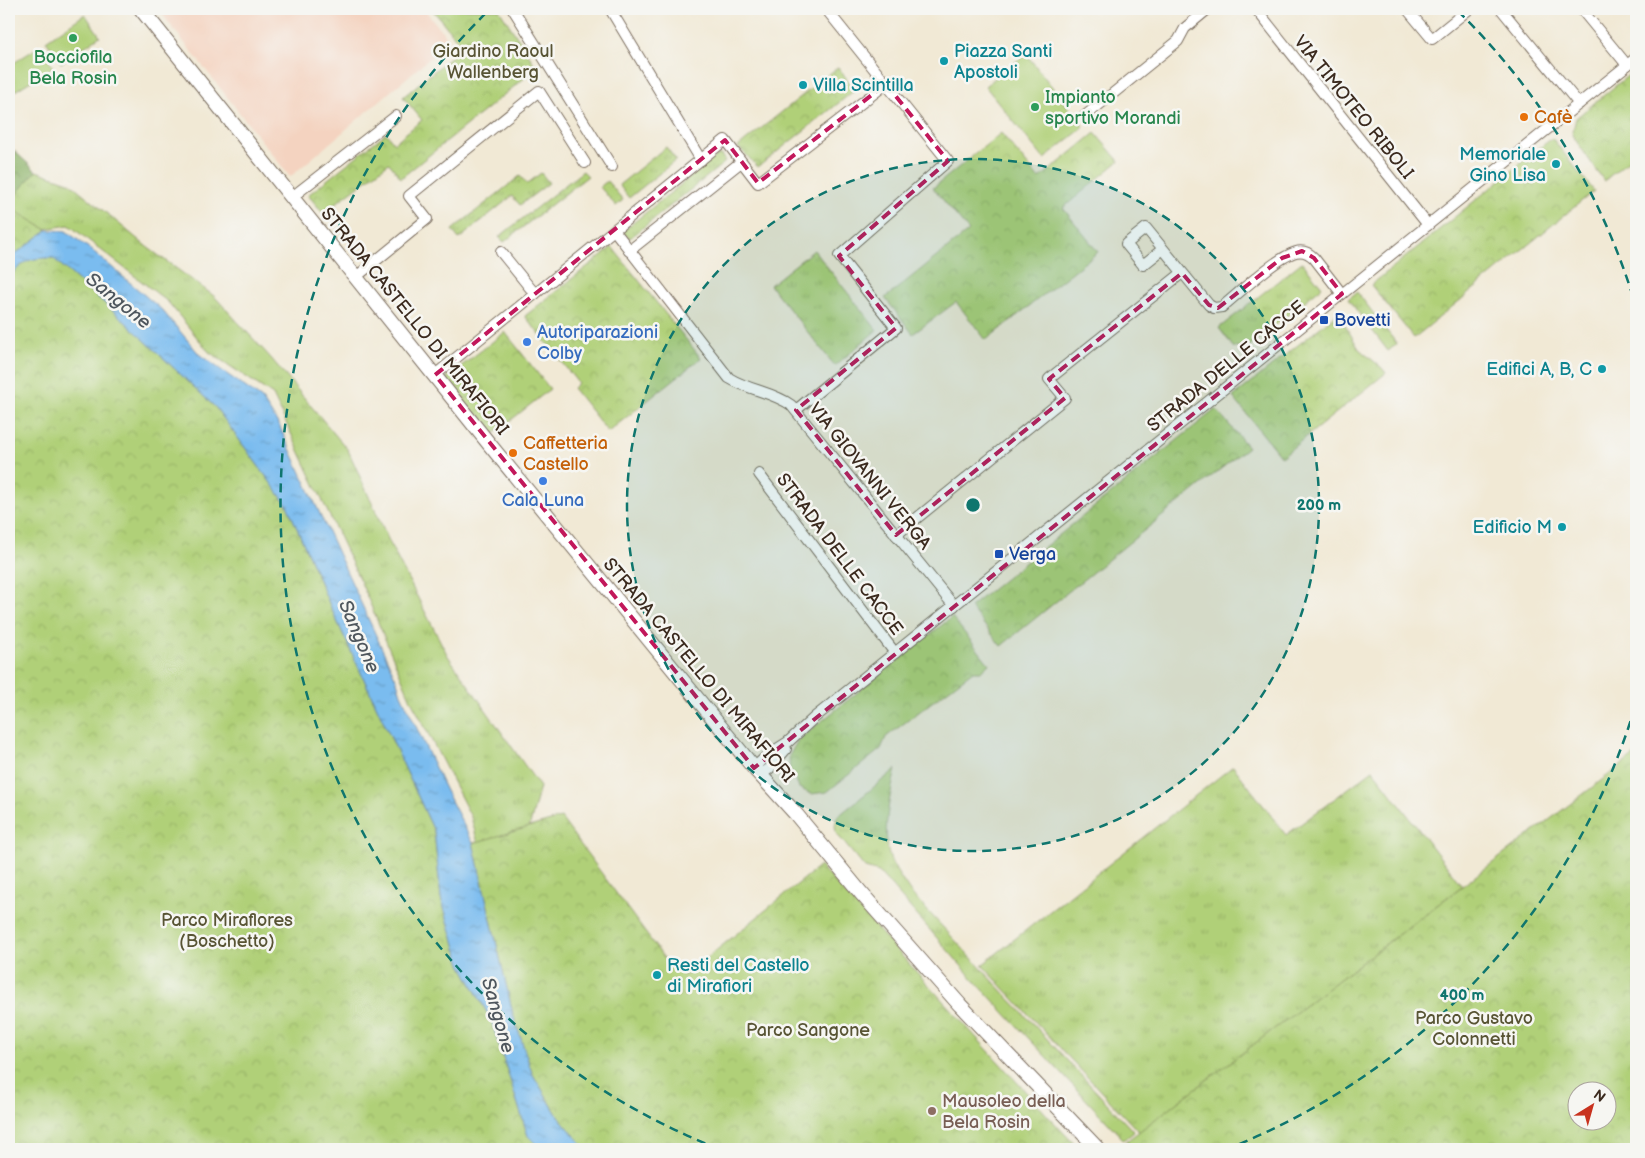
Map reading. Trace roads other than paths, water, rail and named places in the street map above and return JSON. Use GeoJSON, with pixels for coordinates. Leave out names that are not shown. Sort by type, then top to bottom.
{"type":"FeatureCollection","features":[{"type":"Feature","properties":{"kind":"street","name":"STRADA CASTELLO DI MIRAFIORI"},"geometry":{"type":"LineString","coordinates":[[141,9],[435,376],[757,772],[795,813],[861,893],[960,1005],[1098,1149]]}},
{"type":"Feature","properties":{"kind":"street"},"geometry":{"type":"LineString","coordinates":[[513,9],[612,167]]}},
{"type":"Feature","properties":{"kind":"street"},"geometry":{"type":"LineString","coordinates":[[610,9],[701,160]]}},
{"type":"Feature","properties":{"kind":"street"},"geometry":{"type":"LineString","coordinates":[[796,410],[896,328],[839,256],[948,161],[826,9]]}},
{"type":"Feature","properties":{"kind":"street"},"geometry":{"type":"LineString","coordinates":[[1085,116],[1178,40],[1184,28],[1208,9]]}},
{"type":"Feature","properties":{"kind":"street","name":"VIA TIMOTEO RIBOLI"},"geometry":{"type":"LineString","coordinates":[[1256,9],[1428,225]]}},
{"type":"Feature","properties":{"kind":"street"},"geometry":{"type":"LineString","coordinates":[[1407,9],[1432,39],[1469,9]]}},
{"type":"Feature","properties":{"kind":"street"},"geometry":{"type":"LineString","coordinates":[[1501,9],[1579,104]]}},
{"type":"Feature","properties":{"kind":"street"},"geometry":{"type":"LineString","coordinates":[[1581,9],[1627,65]]}},
{"type":"Feature","properties":{"kind":"street","name":"STRADA DELLE CACCE"},"geometry":{"type":"LineString","coordinates":[[757,772],[769,754],[787,746],[815,717],[1636,58]]}},
{"type":"Feature","properties":{"kind":"street"},"geometry":{"type":"LineString","coordinates":[[435,376],[725,140],[758,183],[886,84]]}},
{"type":"Feature","properties":{"kind":"street"},"geometry":{"type":"LineString","coordinates":[[356,277],[427,219],[409,196],[540,91],[585,163]]}},
{"type":"Feature","properties":{"kind":"street"},"geometry":{"type":"LineString","coordinates":[[292,197],[396,116]]}},
{"type":"Feature","properties":{"kind":"street"},"geometry":{"type":"LineString","coordinates":[[629,251],[742,162]]}},
{"type":"Feature","properties":{"kind":"street","name":"VIA GIOVANNI VERGA"},"geometry":{"type":"LineString","coordinates":[[614,230],[729,378],[757,391],[786,401],[796,410],[954,606]]}},
{"type":"Feature","properties":{"kind":"street"},"geometry":{"type":"LineString","coordinates":[[1163,248],[1209,305],[1218,308],[1222,307],[1282,258],[1302,251],[1314,258],[1342,294]]}},
{"type":"Feature","properties":{"kind":"street"},"geometry":{"type":"LineString","coordinates":[[501,252],[535,294]]}},
{"type":"Feature","properties":{"kind":"street"},"geometry":{"type":"LineString","coordinates":[[896,535],[1065,398],[1048,379],[1182,273]]}},
{"type":"Feature","properties":{"kind":"street","name":"STRADA DELLE CACCE"},"geometry":{"type":"LineString","coordinates":[[759,474],[895,653]]}},
{"type":"Feature","properties":{"kind":"water","name":"Sangone"},"geometry":{"type":"Polygon","coordinates":[[[47,230],[66,231],[94,252],[162,310],[200,355],[262,399],[279,425],[445,789],[473,843],[513,1014],[532,1073],[558,1116],[586,1149],[541,1149],[528,1136],[491,1020],[461,964],[441,898],[434,831],[332,610],[287,505],[216,408],[118,315],[53,258],[28,261],[9,277],[9,259],[47,230]]]}},
{"type":"Feature","properties":{"kind":"place","name":"Bocciofila Bela Rosin"},"geometry":{"type":"Point","coordinates":[73,38]}},
{"type":"Feature","properties":{"kind":"place","name":"Piazza Santi Apostoli"},"geometry":{"type":"Point","coordinates":[944,61]}},
{"type":"Feature","properties":{"kind":"place","name":"Villa Scintilla"},"geometry":{"type":"Point","coordinates":[803,85]}},
{"type":"Feature","properties":{"kind":"place","name":"Impianto sportivo Morandi"},"geometry":{"type":"Point","coordinates":[1035,107]}},
{"type":"Feature","properties":{"kind":"place","name":"Cafè"},"geometry":{"type":"Point","coordinates":[1524,117]}},
{"type":"Feature","properties":{"kind":"place","name":"Memoriale Gino Lisa"},"geometry":{"type":"Point","coordinates":[1556,164]}},
{"type":"Feature","properties":{"kind":"place","name":"Bovetti"},"geometry":{"type":"Point","coordinates":[1324,320]}},
{"type":"Feature","properties":{"kind":"place","name":"Autoriparazioni Colby"},"geometry":{"type":"Point","coordinates":[527,342]}},
{"type":"Feature","properties":{"kind":"place","name":"Edifici A, B, C"},"geometry":{"type":"Point","coordinates":[1602,369]}},
{"type":"Feature","properties":{"kind":"place","name":"Caffetteria Castello"},"geometry":{"type":"Point","coordinates":[513,453]}},
{"type":"Feature","properties":{"kind":"place","name":"Cala Luna"},"geometry":{"type":"Point","coordinates":[543,481]}},
{"type":"Feature","properties":{"kind":"place","name":"Edificio M"},"geometry":{"type":"Point","coordinates":[1562,527]}},
{"type":"Feature","properties":{"kind":"place","name":"Verga"},"geometry":{"type":"Point","coordinates":[999,554]}},
{"type":"Feature","properties":{"kind":"place","name":"Resti del Castello di Mirafiori"},"geometry":{"type":"Point","coordinates":[657,975]}},
{"type":"Feature","properties":{"kind":"place","name":"Mausoleo della Bela Rosin"},"geometry":{"type":"Point","coordinates":[932,1111]}},
{"type":"Feature","properties":{"kind":"park label","name":"Giardino Raoul Wallenberg"},"geometry":{"type":"Point","coordinates":[493,61]}},
{"type":"Feature","properties":{"kind":"park label","name":"Parco Miraflores (Boschetto)"},"geometry":{"type":"Point","coordinates":[227,930]}},
{"type":"Feature","properties":{"kind":"park label","name":"Parco Gustavo Colonnetti"},"geometry":{"type":"Point","coordinates":[1474,1028]}},
{"type":"Feature","properties":{"kind":"park label","name":"Parco Sangone"},"geometry":{"type":"Point","coordinates":[808,1030]}}]}
